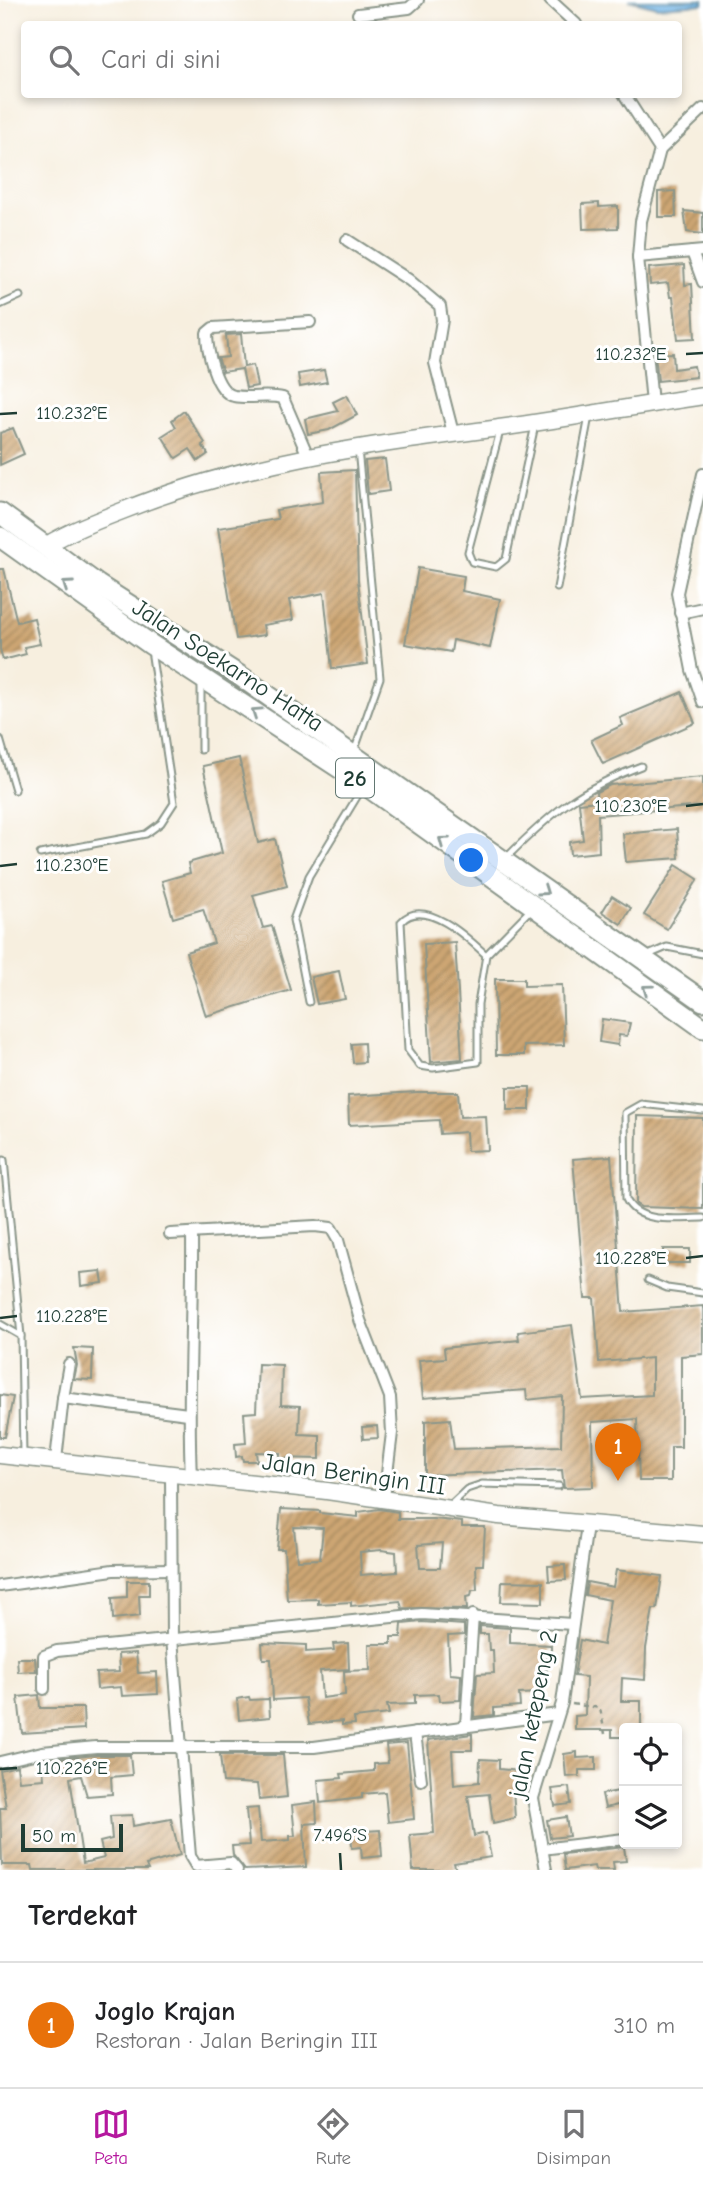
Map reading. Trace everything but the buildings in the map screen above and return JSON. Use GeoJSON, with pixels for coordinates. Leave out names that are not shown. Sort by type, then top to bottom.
{"type":"FeatureCollection","features":[{"type":"Feature","properties":{"kind":"highway","name":"Jalan Soekarno Hatta"},"geometry":{"type":"LineString","coordinates":[[0,513],[175,648],[201,675],[364,784],[703,1028]]}},
{"type":"Feature","properties":{"kind":"highway","name":"Jalan Soekarno Hatta"},"geometry":{"type":"LineString","coordinates":[[0,537],[150,644],[175,648],[240,676],[703,1001]]}},
{"type":"Feature","properties":{"kind":"street"},"geometry":{"type":"LineString","coordinates":[[358,15],[409,8],[418,0]]}},
{"type":"Feature","properties":{"kind":"street"},"geometry":{"type":"LineString","coordinates":[[551,0],[573,21]]}},
{"type":"Feature","properties":{"kind":"street"},"geometry":{"type":"LineString","coordinates":[[627,98],[660,150]]}},
{"type":"Feature","properties":{"kind":"street"},"geometry":{"type":"LineString","coordinates":[[652,403],[638,257],[641,222],[660,150],[703,108]]}},
{"type":"Feature","properties":{"kind":"street"},"geometry":{"type":"LineString","coordinates":[[347,240],[409,279],[440,306],[442,320],[435,363],[453,433]]}},
{"type":"Feature","properties":{"kind":"street"},"geometry":{"type":"LineString","coordinates":[[638,257],[698,252],[703,282]]}},
{"type":"Feature","properties":{"kind":"street"},"geometry":{"type":"LineString","coordinates":[[308,456],[283,398],[235,396],[225,390],[212,365],[207,332],[213,328],[310,323]]}},
{"type":"Feature","properties":{"kind":"street"},"geometry":{"type":"LineString","coordinates":[[45,546],[76,529],[180,487],[308,456],[703,396]]}},
{"type":"Feature","properties":{"kind":"street"},"geometry":{"type":"LineString","coordinates":[[703,474],[696,518],[677,585],[680,613],[703,702]]}},
{"type":"Feature","properties":{"kind":"street"},"geometry":{"type":"LineString","coordinates":[[680,613],[703,608]]}},
{"type":"Feature","properties":{"kind":"street"},"geometry":{"type":"LineString","coordinates":[[170,1234],[315,1226],[326,1226],[335,1232],[360,1320],[390,1397],[392,1433],[384,1498]]}},
{"type":"Feature","properties":{"kind":"street"},"geometry":{"type":"LineString","coordinates":[[191,1234],[193,1293],[188,1414],[191,1477]]}},
{"type":"Feature","properties":{"kind":"street"},"geometry":{"type":"LineString","coordinates":[[56,1460],[69,1364]]}},
{"type":"Feature","properties":{"kind":"street"},"geometry":{"type":"LineString","coordinates":[[63,1398],[188,1414]]}},
{"type":"Feature","properties":{"kind":"street","name":"Jalan Beringin III"},"geometry":{"type":"LineString","coordinates":[[0,1455],[384,1498],[446,1509],[587,1525],[703,1534]]}},
{"type":"Feature","properties":{"kind":"street"},"geometry":{"type":"LineString","coordinates":[[171,1475],[172,1638],[192,1861],[200,1866],[231,1863],[237,1870]]}},
{"type":"Feature","properties":{"kind":"street","name":"jalan ketepeng 2"},"geometry":{"type":"LineString","coordinates":[[545,1870],[534,1807],[534,1791],[560,1708],[587,1525]]}},
{"type":"Feature","properties":{"kind":"street"},"geometry":{"type":"LineString","coordinates":[[0,1586],[113,1570],[171,1569]]}},
{"type":"Feature","properties":{"kind":"street"},"geometry":{"type":"LineString","coordinates":[[466,1725],[473,1615]]}},
{"type":"Feature","properties":{"kind":"street"},"geometry":{"type":"LineString","coordinates":[[44,1689],[45,1654],[172,1638],[388,1616],[473,1615],[572,1623]]}},
{"type":"Feature","properties":{"kind":"street"},"geometry":{"type":"LineString","coordinates":[[0,1762],[56,1750],[182,1746],[313,1747],[466,1725],[560,1708]]}},
{"type":"Feature","properties":{"kind":"street"},"geometry":{"type":"LineString","coordinates":[[415,1733],[421,1780]]}},
{"type":"Feature","properties":{"kind":"street"},"geometry":{"type":"LineString","coordinates":[[542,1849],[619,1840]]}},
{"type":"Feature","properties":{"kind":"lane"},"geometry":{"type":"LineString","coordinates":[[0,305],[20,296]]}},
{"type":"Feature","properties":{"kind":"lane"},"geometry":{"type":"LineString","coordinates":[[557,588],[590,414]]}},
{"type":"Feature","properties":{"kind":"lane"},"geometry":{"type":"LineString","coordinates":[[500,428],[468,552],[472,562],[496,567],[506,559],[536,422]]}},
{"type":"Feature","properties":{"kind":"lane"},"geometry":{"type":"LineString","coordinates":[[353,755],[380,678],[358,447]]}},
{"type":"Feature","properties":{"kind":"lane"},"geometry":{"type":"LineString","coordinates":[[40,854],[146,834],[161,823],[174,803],[150,644]]}},
{"type":"Feature","properties":{"kind":"lane"},"geometry":{"type":"LineString","coordinates":[[201,675],[201,750]]}},
{"type":"Feature","properties":{"kind":"lane"},"geometry":{"type":"LineString","coordinates":[[0,739],[15,790]]}},
{"type":"Feature","properties":{"kind":"lane"},"geometry":{"type":"LineString","coordinates":[[502,862],[575,795],[641,766]]}},
{"type":"Feature","properties":{"kind":"lane"},"geometry":{"type":"LineString","coordinates":[[309,1002],[293,920],[309,876],[364,784]]}},
{"type":"Feature","properties":{"kind":"lane"},"geometry":{"type":"LineString","coordinates":[[486,955],[462,934],[431,916],[414,914],[401,922],[408,1050],[420,1066],[433,1068],[478,1062],[478,1004],[486,955],[534,906]]}},
{"type":"Feature","properties":{"kind":"lane"},"geometry":{"type":"LineString","coordinates":[[641,959],[664,948],[703,954]]}},
{"type":"Feature","properties":{"kind":"lane"},"geometry":{"type":"LineString","coordinates":[[703,1111],[641,1104],[625,1113],[626,1199],[630,1207],[645,1216],[703,1218]]}},
{"type":"Feature","properties":{"kind":"lane"},"geometry":{"type":"LineString","coordinates":[[4,1160],[21,1336],[23,1456]]}},
{"type":"Feature","properties":{"kind":"lane"},"geometry":{"type":"LineString","coordinates":[[648,1280],[667,1287],[703,1293]]}},
{"type":"Feature","properties":{"kind":"lane"},"geometry":{"type":"LineString","coordinates":[[0,1324],[21,1336]]}},
{"type":"Feature","properties":{"kind":"lane"},"geometry":{"type":"LineString","coordinates":[[446,1509],[463,1492],[478,1485],[559,1486]]}},
{"type":"Feature","properties":{"kind":"path"},"geometry":{"type":"LineString","coordinates":[[560,1708],[598,1707],[602,1712],[605,1734]]}},
{"type":"Feature","properties":{"kind":"water"},"geometry":{"type":"Polygon","coordinates":[[[629,0],[703,0],[703,4],[658,7],[629,0]]]}},
{"type":"Feature","properties":{"kind":"place","name":"Joglo Krajan"},"geometry":{"type":"Point","coordinates":[618,1481]}}]}
